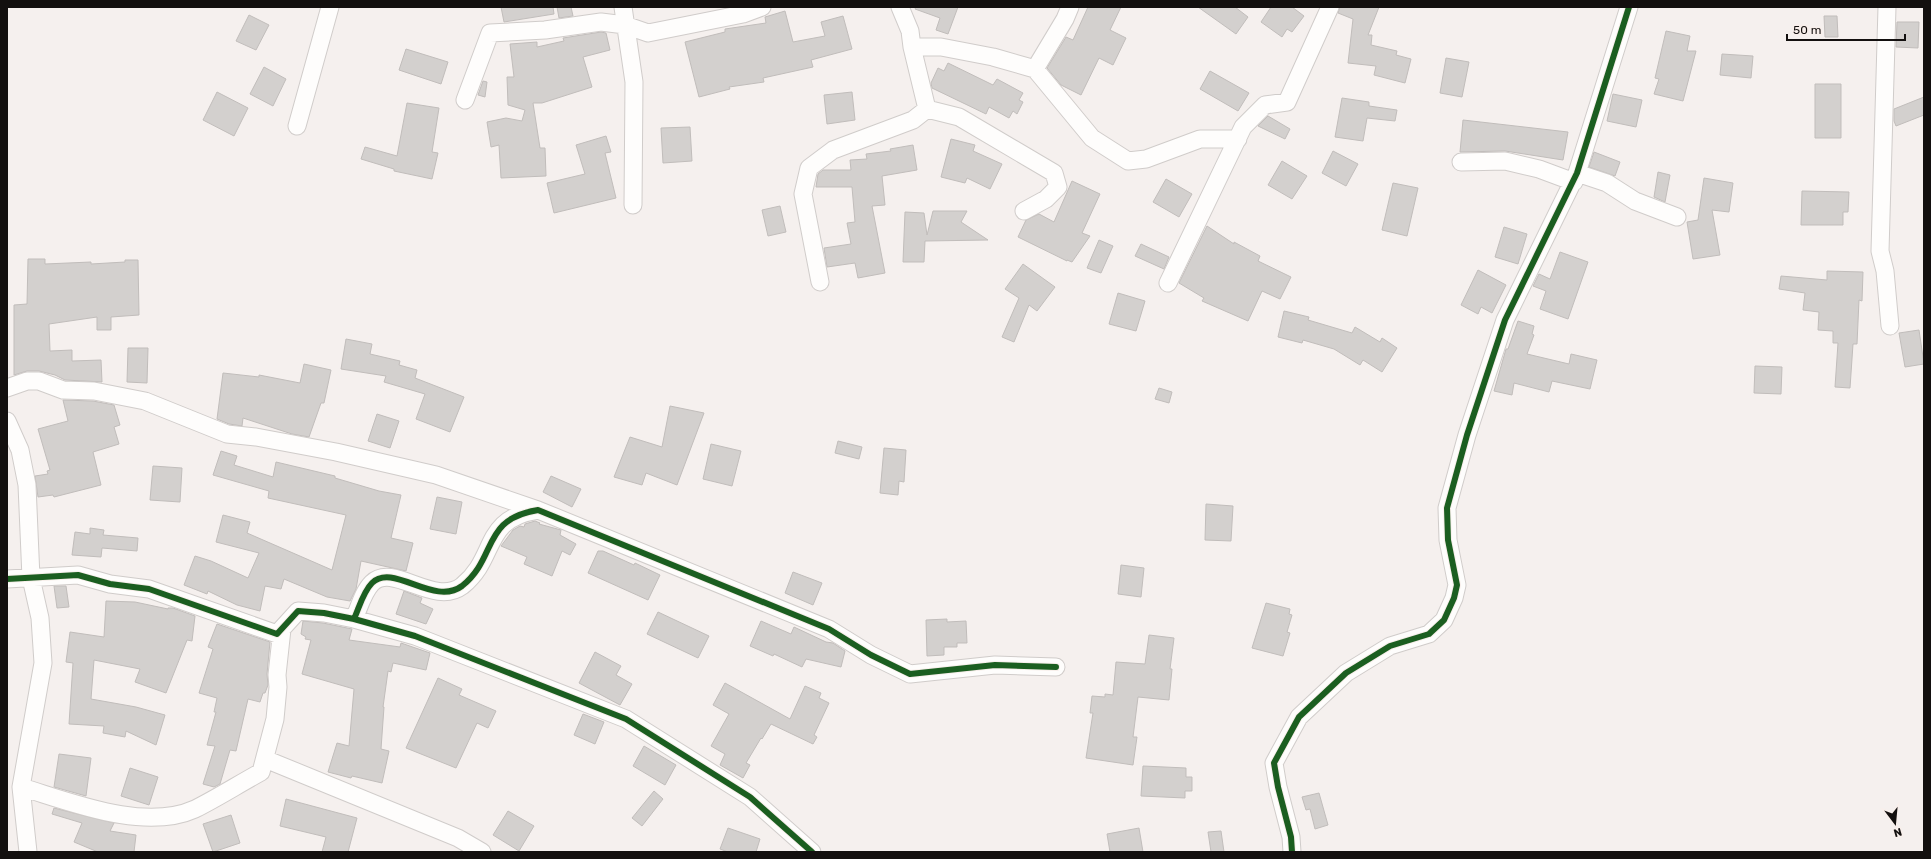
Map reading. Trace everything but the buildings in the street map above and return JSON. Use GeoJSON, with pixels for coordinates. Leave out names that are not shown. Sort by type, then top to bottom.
{"type":"FeatureCollection","features":[{"type":"Feature","properties":{"kind":"street"},"geometry":{"type":"LineString","coordinates":[[297,126],[330,7]]}},
{"type":"Feature","properties":{"kind":"street"},"geometry":{"type":"LineString","coordinates":[[623,7],[634,82],[633,205]]}},
{"type":"Feature","properties":{"kind":"street"},"geometry":{"type":"LineString","coordinates":[[465,100],[490,33],[545,30],[601,22],[626,25],[648,33],[743,14],[762,7]]}},
{"type":"Feature","properties":{"kind":"street"},"geometry":{"type":"LineString","coordinates":[[900,7],[910,31],[912,48],[927,109]]}},
{"type":"Feature","properties":{"kind":"street"},"geometry":{"type":"LineString","coordinates":[[1035,69],[1065,19],[1070,7]]}},
{"type":"Feature","properties":{"kind":"street"},"geometry":{"type":"LineString","coordinates":[[1168,283],[1243,127],[1264,105],[1287,102],[1330,7]]}},
{"type":"Feature","properties":{"kind":"street"},"geometry":{"type":"LineString","coordinates":[[1292,852],[1291,837],[1279,795],[1274,763],[1299,717],[1346,673],[1390,646],[1429,634],[1444,620],[1454,598],[1457,585],[1448,540],[1447,508],[1467,435],[1505,320],[1575,177],[1629,7]]}},
{"type":"Feature","properties":{"kind":"street"},"geometry":{"type":"LineString","coordinates":[[1887,7],[1880,252],[1884,271],[1890,326]]}},
{"type":"Feature","properties":{"kind":"street"},"geometry":{"type":"LineString","coordinates":[[912,48],[941,47],[993,57],[1035,69],[1092,138],[1128,161],[1146,159],[1200,140],[1238,139]]}},
{"type":"Feature","properties":{"kind":"street"},"geometry":{"type":"LineString","coordinates":[[927,109],[959,117],[1054,173],[1058,187],[1046,199],[1024,211]]}},
{"type":"Feature","properties":{"kind":"street"},"geometry":{"type":"LineString","coordinates":[[820,282],[803,194],[808,168],[833,150],[913,120],[927,109]]}},
{"type":"Feature","properties":{"kind":"street"},"geometry":{"type":"LineString","coordinates":[[1461,162],[1505,161],[1540,170],[1607,183],[1635,201],[1677,217]]}},
{"type":"Feature","properties":{"kind":"street"},"geometry":{"type":"LineString","coordinates":[[7,388],[27,381],[39,381],[63,390],[94,391],[145,401],[227,434],[256,437],[336,452],[436,475],[538,510],[829,629],[871,655],[910,674],[995,665],[1056,667]]}},
{"type":"Feature","properties":{"kind":"street"},"geometry":{"type":"LineString","coordinates":[[7,421],[20,450],[27,485],[31,578],[40,618],[43,663],[21,787],[28,852]]}},
{"type":"Feature","properties":{"kind":"street"},"geometry":{"type":"LineString","coordinates":[[354,619],[372,583],[382,577],[393,578],[438,592],[446,592],[460,587],[472,576],[483,560],[498,528],[508,520],[524,512],[538,510]]}},
{"type":"Feature","properties":{"kind":"street"},"geometry":{"type":"LineString","coordinates":[[7,579],[78,575],[110,584],[149,589],[179,598],[277,634],[298,611],[324,613],[354,619],[415,636],[626,718],[750,797],[812,852]]}},
{"type":"Feature","properties":{"kind":"street"},"geometry":{"type":"LineString","coordinates":[[21,787],[107,814],[161,817],[194,809],[261,772],[275,719],[278,687],[277,675],[282,629]]}},
{"type":"Feature","properties":{"kind":"street"},"geometry":{"type":"LineString","coordinates":[[265,760],[458,838],[482,852]]}},
{"type":"Feature","properties":{"kind":"cycle path"},"geometry":{"type":"LineString","coordinates":[[1292,852],[1291,837],[1278,787],[1274,763],[1299,717],[1346,673],[1390,646],[1429,634],[1444,620],[1454,598],[1457,585],[1448,540],[1447,508],[1467,435],[1505,320],[1577,173],[1629,7]]}},
{"type":"Feature","properties":{"kind":"cycle path"},"geometry":{"type":"LineString","coordinates":[[354,619],[366,591],[372,583],[381,578],[402,580],[427,589],[439,591],[451,591],[462,586],[473,575],[481,563],[498,530],[507,522],[520,515],[538,510],[829,629],[871,655],[910,674],[995,665],[1056,667]]}},
{"type":"Feature","properties":{"kind":"cycle path"},"geometry":{"type":"LineString","coordinates":[[7,579],[78,575],[110,584],[149,589],[277,634],[298,611],[324,613],[354,619],[415,636],[626,719],[750,797],[812,852]]}}]}
